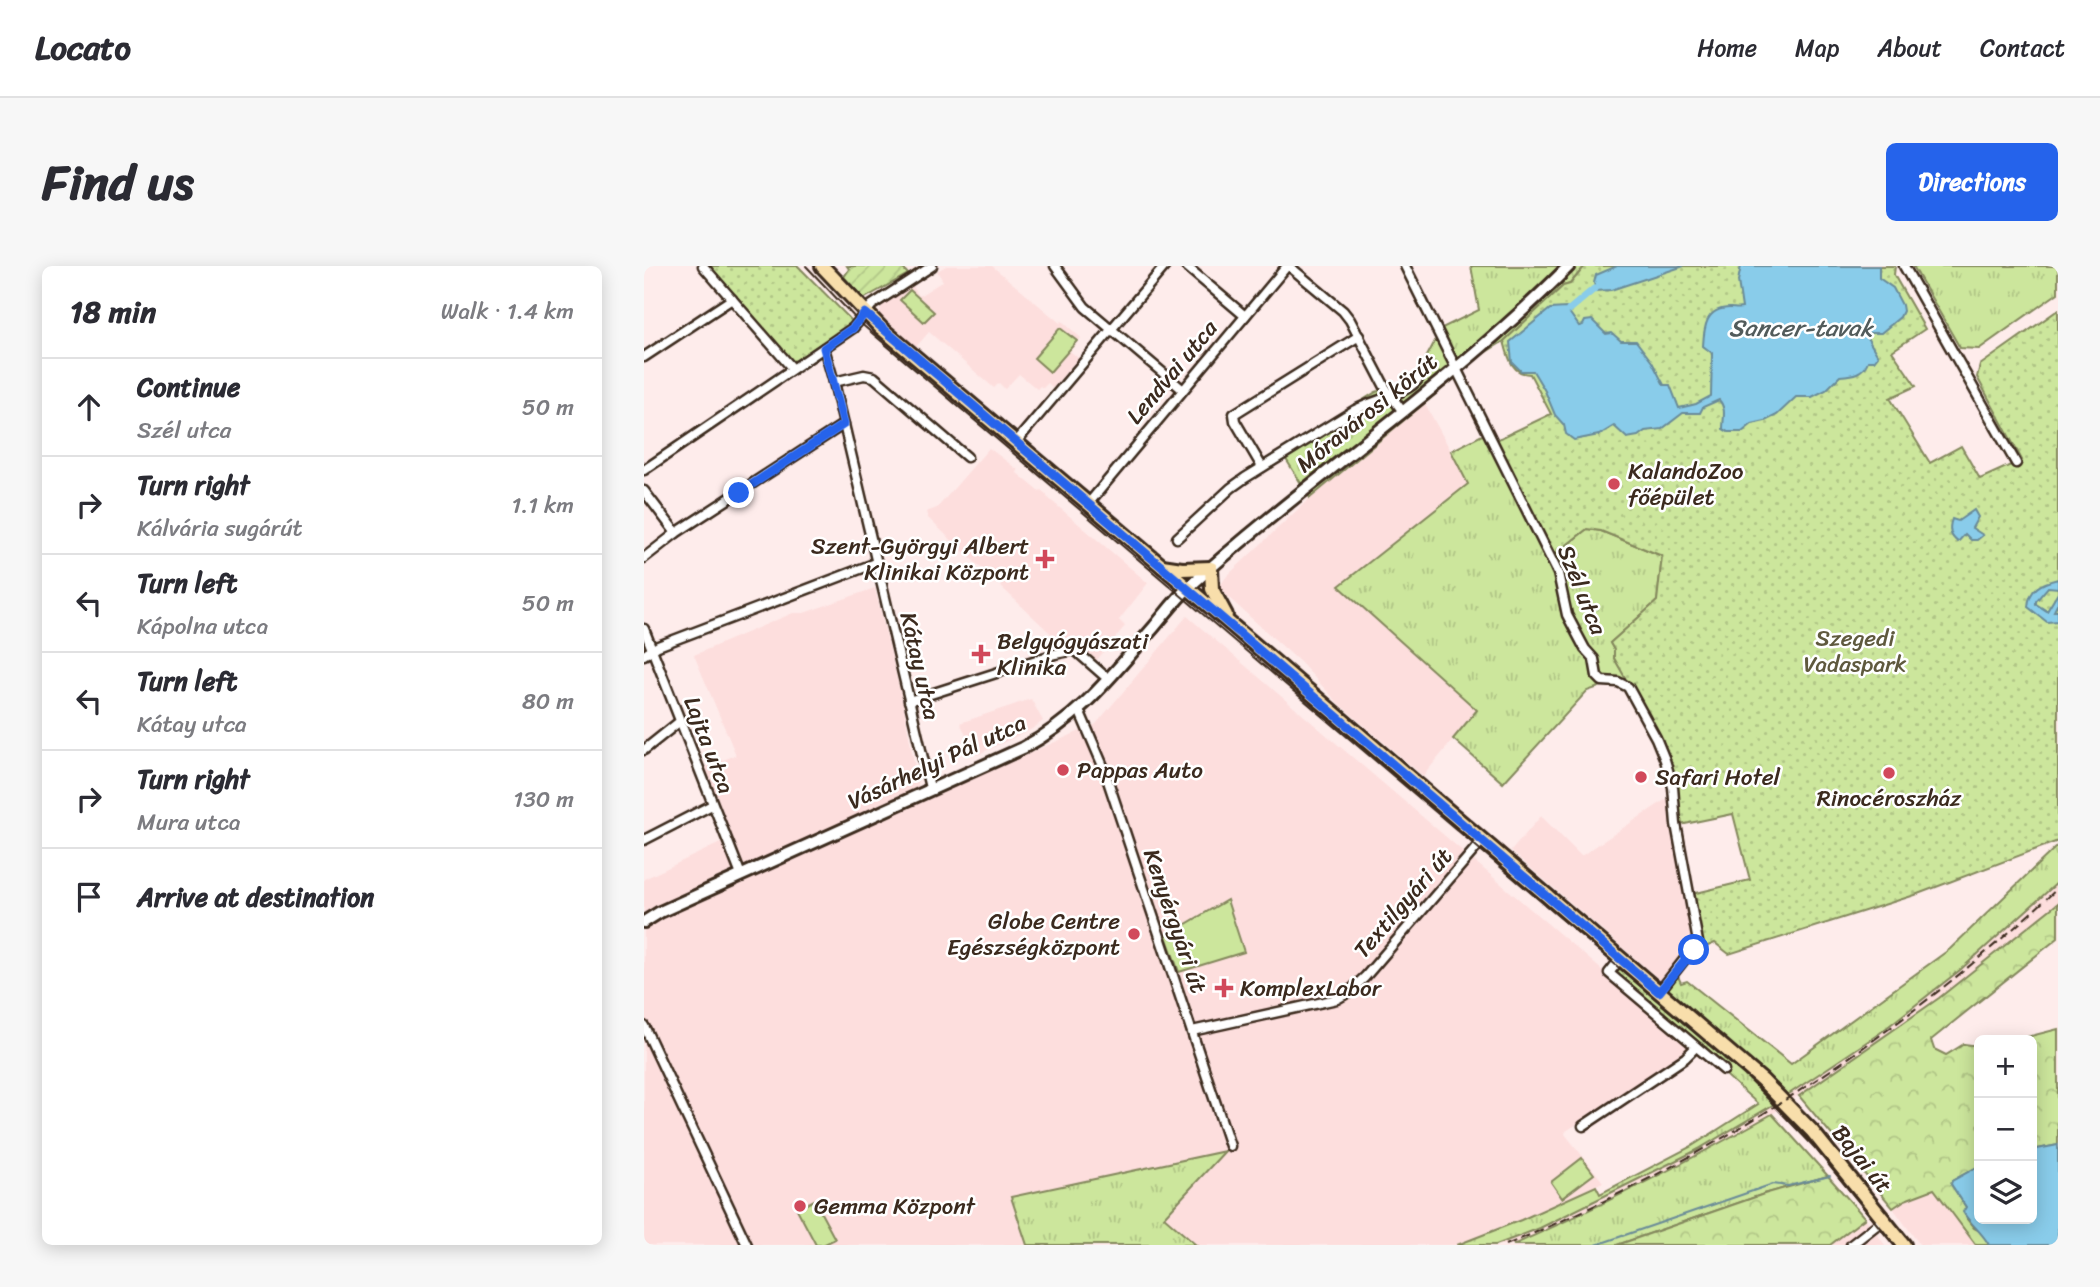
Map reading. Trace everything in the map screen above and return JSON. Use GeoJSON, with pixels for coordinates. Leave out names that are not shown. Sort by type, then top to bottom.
{"type":"FeatureCollection","features":[{"type":"Feature","properties":{"kind":"main road","name":"Bajai út"},"geometry":{"type":"LineString","coordinates":[[822,266],[865,313],[1785,1101],[1904,1245]]}},
{"type":"Feature","properties":{"kind":"main road","name":"Móravárosi körút"},"geometry":{"type":"LineString","coordinates":[[1187,588],[1456,368],[1569,266]]}},
{"type":"Feature","properties":{"kind":"main road"},"geometry":{"type":"LineString","coordinates":[[1160,566],[1182,569],[1212,568],[1215,598],[1234,627]]}},
{"type":"Feature","properties":{"kind":"main road","name":"Vásárhelyi Pál utca"},"geometry":{"type":"LineString","coordinates":[[644,922],[660,912],[930,788],[1023,748],[1055,729],[1079,710],[1187,588]]}},
{"type":"Feature","properties":{"kind":"main road","name":"Vásárhelyi Pál utca"},"geometry":{"type":"LineString","coordinates":[[644,914],[660,912]]}},
{"type":"Feature","properties":{"kind":"street"},"geometry":{"type":"LineString","coordinates":[[704,266],[792,368]]}},
{"type":"Feature","properties":{"kind":"street"},"geometry":{"type":"LineString","coordinates":[[644,470],[853,328],[872,305],[932,266]]}},
{"type":"Feature","properties":{"kind":"street"},"geometry":{"type":"LineString","coordinates":[[1055,266],[1076,297],[1182,389]]}},
{"type":"Feature","properties":{"kind":"street"},"geometry":{"type":"LineString","coordinates":[[1016,442],[1165,266]]}},
{"type":"Feature","properties":{"kind":"street"},"geometry":{"type":"LineString","coordinates":[[1186,266],[1245,316]]}},
{"type":"Feature","properties":{"kind":"street"},"geometry":{"type":"LineString","coordinates":[[1288,266],[1343,311],[1390,395],[1403,412]]}},
{"type":"Feature","properties":{"kind":"street","name":"Lendvai utca"},"geometry":{"type":"LineString","coordinates":[[1088,504],[1288,266]]}},
{"type":"Feature","properties":{"kind":"street","name":"Szél utca"},"geometry":{"type":"LineString","coordinates":[[1405,266],[1558,573],[1564,609],[1585,649],[1594,659],[1597,676],[1602,681],[1618,682],[1628,687],[1665,760],[1673,787],[1676,824],[1698,943],[1659,992]]}},
{"type":"Feature","properties":{"kind":"street"},"geometry":{"type":"LineString","coordinates":[[1904,266],[2016,463]]}},
{"type":"Feature","properties":{"kind":"street"},"geometry":{"type":"LineString","coordinates":[[644,357],[732,299]]}},
{"type":"Feature","properties":{"kind":"street"},"geometry":{"type":"LineString","coordinates":[[1262,467],[1235,421],[1234,414],[1359,336]]}},
{"type":"Feature","properties":{"kind":"street","name":"Kátay utca"},"geometry":{"type":"LineString","coordinates":[[824,348],[930,788]]}},
{"type":"Feature","properties":{"kind":"street"},"geometry":{"type":"LineString","coordinates":[[834,382],[864,375],[874,377],[967,457]]}},
{"type":"Feature","properties":{"kind":"street"},"geometry":{"type":"LineString","coordinates":[[1177,538],[1231,488],[1262,467],[1355,410],[1409,388],[1419,378]]}},
{"type":"Feature","properties":{"kind":"street"},"geometry":{"type":"LineString","coordinates":[[644,558],[676,533],[844,424]]}},
{"type":"Feature","properties":{"kind":"street"},"geometry":{"type":"LineString","coordinates":[[644,491],[676,533]]}},
{"type":"Feature","properties":{"kind":"street"},"geometry":{"type":"LineString","coordinates":[[644,655],[652,649],[876,563]]}},
{"type":"Feature","properties":{"kind":"street","name":"Lajta utca"},"geometry":{"type":"LineString","coordinates":[[644,629],[741,875]]}},
{"type":"Feature","properties":{"kind":"street"},"geometry":{"type":"LineString","coordinates":[[909,701],[1075,650],[1108,679]]}},
{"type":"Feature","properties":{"kind":"street","name":"Kenyérgyári út"},"geometry":{"type":"LineString","coordinates":[[1079,710],[1103,766],[1230,1146]]}},
{"type":"Feature","properties":{"kind":"street"},"geometry":{"type":"LineString","coordinates":[[644,750],[679,722]]}},
{"type":"Feature","properties":{"kind":"street"},"geometry":{"type":"LineString","coordinates":[[644,840],[712,805]]}},
{"type":"Feature","properties":{"kind":"street","name":"Textilgyári út"},"geometry":{"type":"LineString","coordinates":[[1192,1031],[1337,999],[1349,992],[1482,841]]}},
{"type":"Feature","properties":{"kind":"street"},"geometry":{"type":"LineString","coordinates":[[1620,958],[1609,972],[1724,1070]]}},
{"type":"Feature","properties":{"kind":"street"},"geometry":{"type":"LineString","coordinates":[[644,1026],[747,1245]]}},
{"type":"Feature","properties":{"kind":"street"},"geometry":{"type":"LineString","coordinates":[[1583,1126],[1685,1058],[1696,1047]]}},
{"type":"Feature","properties":{"kind":"street"},"geometry":{"type":"LineString","coordinates":[[1851,1245],[1883,1220]]}},
{"type":"Feature","properties":{"kind":"shaded area"},"geometry":{"type":"Polygon","coordinates":[[[946,266],[992,266],[1081,338],[1070,351],[1078,358],[1053,388],[1048,383],[1037,389],[1019,374],[1005,389],[999,383],[994,388],[929,332],[916,347],[879,314],[882,305],[913,286],[919,296],[943,281],[937,271],[946,266]]]}},
{"type":"Feature","properties":{"kind":"shaded area"},"geometry":{"type":"Polygon","coordinates":[[[1424,402],[1469,484],[1340,586],[1478,710],[1423,776],[1339,704],[1300,662],[1218,588],[1227,576],[1310,498],[1424,402]]]}},
{"type":"Feature","properties":{"kind":"shaded area","name":"Szent-Györgyi Albert Klinikai Központ"},"geometry":{"type":"Polygon","coordinates":[[[989,448],[1148,583],[1119,620],[1125,626],[1096,661],[1078,645],[1064,646],[928,518],[926,512],[937,508],[989,448]]]}},
{"type":"Feature","properties":{"kind":"shaded area"},"geometry":{"type":"Polygon","coordinates":[[[875,588],[903,703],[921,801],[1096,724],[1187,616],[1691,1046],[1630,1091],[1566,1131],[1565,1134],[1603,1182],[1521,1220],[1457,1245],[644,1245],[644,879],[731,838],[703,768],[736,755],[694,655],[793,613],[804,613],[875,588]]]}},
{"type":"Feature","properties":{"kind":"shaded area"},"geometry":{"type":"Polygon","coordinates":[[[1031,699],[1043,721],[977,755],[960,723],[1031,699]]]}},
{"type":"Feature","properties":{"kind":"shaded area"},"geometry":{"type":"Polygon","coordinates":[[[1671,796],[1681,827],[1703,948],[1695,952],[1667,986],[1511,851],[1541,816],[1581,856],[1671,796]]]}},
{"type":"Feature","properties":{"kind":"shaded area"},"geometry":{"type":"Polygon","coordinates":[[[2058,882],[2058,903],[1939,998],[1772,1114],[1690,1161],[1595,1209],[1513,1245],[1496,1245],[1601,1199],[1697,1150],[1771,1106],[2008,928],[2058,882]]]}},
{"type":"Feature","properties":{"kind":"shaded area"},"geometry":{"type":"Polygon","coordinates":[[[1934,1189],[1976,1245],[1920,1245],[1893,1208],[1905,1200],[1934,1189]]]}},
{"type":"Feature","properties":{"kind":"shaded area"},"geometry":{"type":"Polygon","coordinates":[[[1865,1218],[1885,1245],[1830,1245],[1865,1218]]]}},
{"type":"Feature","properties":{"kind":"green space"},"geometry":{"type":"Polygon","coordinates":[[[703,266],[798,266],[856,325],[792,368],[703,266]]]}},
{"type":"Feature","properties":{"kind":"green space"},"geometry":{"type":"Polygon","coordinates":[[[847,266],[901,266],[908,274],[865,298],[844,277],[849,269],[847,266]]]}},
{"type":"Feature","properties":{"kind":"green space"},"geometry":{"type":"Polygon","coordinates":[[[1471,266],[1585,266],[1570,284],[1563,286],[1504,341],[1465,365],[1449,383],[1310,498],[1281,451],[1376,392],[1400,384],[1418,373],[1442,328],[1479,310],[1471,266]]]}},
{"type":"Feature","properties":{"kind":"green space","name":"Szegedi Vadaspark"},"geometry":{"type":"Polygon","coordinates":[[[1585,266],[1895,266],[1894,275],[1925,329],[1892,351],[1916,386],[1890,398],[1930,463],[1961,446],[1980,479],[2022,460],[1977,377],[1980,365],[2058,310],[2058,841],[1915,895],[1729,954],[1715,943],[1703,948],[1692,894],[1750,880],[1733,814],[1680,825],[1675,786],[1658,736],[1614,658],[1610,643],[1657,601],[1662,556],[1601,531],[1587,529],[1555,554],[1494,441],[1551,414],[1530,374],[1514,368],[1504,341],[1563,286],[1570,284],[1585,266]]]}},
{"type":"Feature","properties":{"kind":"green space"},"geometry":{"type":"Polygon","coordinates":[[[1913,266],[2058,266],[2058,293],[1979,349],[1960,348],[1913,266]]]}},
{"type":"Feature","properties":{"kind":"green space"},"geometry":{"type":"Polygon","coordinates":[[[910,290],[934,312],[924,322],[900,300],[910,290]]]}},
{"type":"Feature","properties":{"kind":"green space"},"geometry":{"type":"Polygon","coordinates":[[[1060,328],[1077,341],[1050,372],[1034,358],[1060,328]]]}},
{"type":"Feature","properties":{"kind":"green space"},"geometry":{"type":"Polygon","coordinates":[[[1482,435],[1494,440],[1556,554],[1587,529],[1601,531],[1662,556],[1657,601],[1610,643],[1614,658],[1626,678],[1587,691],[1503,783],[1453,739],[1477,710],[1339,586],[1468,484],[1451,451],[1482,435]]]}},
{"type":"Feature","properties":{"kind":"green space"},"geometry":{"type":"Polygon","coordinates":[[[2058,845],[2058,882],[1960,970],[1880,1033],[1771,1106],[1697,1150],[1540,1228],[1496,1245],[1457,1245],[1596,1186],[1600,1194],[1692,1146],[1758,1104],[1614,974],[1620,966],[1658,998],[1677,974],[1681,983],[1687,981],[1791,1064],[1950,949],[2058,845]]]}},
{"type":"Feature","properties":{"kind":"green space"},"geometry":{"type":"Polygon","coordinates":[[[1227,900],[1244,952],[1179,972],[1166,936],[1227,900]]]}},
{"type":"Feature","properties":{"kind":"green space"},"geometry":{"type":"Polygon","coordinates":[[[2058,903],[2058,938],[1931,1040],[1934,1049],[1946,1055],[1964,1044],[1974,1045],[1974,1169],[1951,1184],[1966,1207],[1967,1219],[1974,1228],[1982,1232],[1989,1245],[1976,1245],[1934,1189],[1905,1200],[1893,1208],[1799,1096],[1939,998],[2058,903]]]}},
{"type":"Feature","properties":{"kind":"green space"},"geometry":{"type":"Polygon","coordinates":[[[2058,1029],[2058,1145],[2037,1149],[2037,1035],[2035,1035],[2058,1029]]]}},
{"type":"Feature","properties":{"kind":"green space"},"geometry":{"type":"Polygon","coordinates":[[[1772,1114],[1828,1176],[1764,1194],[1617,1245],[1513,1245],[1644,1183],[1772,1114]]]}},
{"type":"Feature","properties":{"kind":"green space"},"geometry":{"type":"Polygon","coordinates":[[[1225,1151],[1164,1217],[1196,1245],[1027,1245],[1011,1197],[1225,1151]]]}},
{"type":"Feature","properties":{"kind":"green space"},"geometry":{"type":"Polygon","coordinates":[[[1582,1158],[1594,1174],[1562,1198],[1551,1182],[1582,1158]]]}},
{"type":"Feature","properties":{"kind":"green space"},"geometry":{"type":"Polygon","coordinates":[[[1828,1176],[1865,1218],[1830,1245],[1617,1245],[1764,1194],[1828,1176]]]}},
{"type":"Feature","properties":{"kind":"green space"},"geometry":{"type":"Polygon","coordinates":[[[814,1200],[835,1239],[823,1245],[816,1245],[797,1209],[814,1200]]]}},
{"type":"Feature","properties":{"kind":"water","name":"Sancer-tavak"},"geometry":{"type":"Polygon","coordinates":[[[1617,266],[1684,266],[1611,290],[1596,291],[1596,275],[1617,266]]]}},
{"type":"Feature","properties":{"kind":"water","name":"Sancer-tavak"},"geometry":{"type":"Polygon","coordinates":[[[1741,266],[1879,266],[1879,278],[1893,288],[1903,311],[1900,317],[1881,333],[1869,333],[1866,336],[1878,356],[1874,361],[1868,361],[1857,373],[1840,376],[1826,390],[1812,397],[1796,397],[1777,415],[1752,424],[1742,432],[1728,432],[1723,429],[1724,410],[1719,400],[1703,407],[1700,413],[1683,413],[1662,429],[1645,431],[1638,436],[1627,438],[1614,426],[1599,435],[1574,440],[1566,434],[1564,425],[1555,415],[1533,371],[1521,371],[1512,362],[1510,342],[1550,309],[1566,308],[1579,326],[1592,320],[1606,334],[1612,333],[1621,341],[1636,341],[1652,362],[1664,385],[1670,385],[1679,408],[1696,404],[1711,396],[1712,353],[1703,346],[1706,325],[1716,311],[1742,308],[1738,281],[1741,266]]]}},
{"type":"Feature","properties":{"kind":"water"},"geometry":{"type":"Polygon","coordinates":[[[1974,510],[1978,517],[1972,528],[1983,535],[1977,540],[1971,540],[1965,534],[1958,542],[1950,531],[1952,519],[1958,521],[1974,510]]]}},
{"type":"Feature","properties":{"kind":"water"},"geometry":{"type":"Polygon","coordinates":[[[2058,579],[2058,588],[2048,587],[2036,601],[2036,604],[2047,611],[2058,593],[2058,603],[2054,611],[2058,611],[2058,621],[2047,622],[2028,607],[2029,601],[2037,587],[2058,579]]]}},
{"type":"Feature","properties":{"kind":"water"},"geometry":{"type":"Polygon","coordinates":[[[2058,1145],[2058,1245],[1989,1245],[1963,1212],[1966,1207],[1951,1184],[1952,1181],[1974,1169],[1974,1224],[2037,1224],[2037,1149],[2058,1145]]]}},
{"type":"Feature","properties":{"kind":"waterway"},"geometry":{"type":"LineString","coordinates":[[1569,310],[1594,289]]}},
{"type":"Feature","properties":{"kind":"waterway"},"geometry":{"type":"LineString","coordinates":[[1596,1245],[1773,1184],[1788,1186],[1830,1176]]}},
{"type":"Feature","properties":{"kind":"tram line"},"geometry":{"type":"LineString","coordinates":[[806,266],[859,322],[1744,1074],[1815,1148],[1894,1245]]}},
{"type":"Feature","properties":{"kind":"railway"},"geometry":{"type":"LineString","coordinates":[[1506,1245],[1656,1175],[1798,1092],[1932,996],[2058,888]]}},
{"type":"Feature","properties":{"kind":"place","name":"KalandoZoo főépület"},"geometry":{"type":"Point","coordinates":[1614,484]}},
{"type":"Feature","properties":{"kind":"place","name":"Szent-Györgyi Albert Klinikai Központ"},"geometry":{"type":"Point","coordinates":[1045,559]}},
{"type":"Feature","properties":{"kind":"place","name":"Belgyógyászati Klinika"},"geometry":{"type":"Point","coordinates":[981,654]}},
{"type":"Feature","properties":{"kind":"place","name":"Pappas Auto"},"geometry":{"type":"Point","coordinates":[1063,770]}},
{"type":"Feature","properties":{"kind":"place","name":"Rinocéroszház"},"geometry":{"type":"Point","coordinates":[1889,773]}},
{"type":"Feature","properties":{"kind":"place","name":"Safari Hotel"},"geometry":{"type":"Point","coordinates":[1641,777]}},
{"type":"Feature","properties":{"kind":"place","name":"Globe Centre Egészségközpont"},"geometry":{"type":"Point","coordinates":[1134,934]}},
{"type":"Feature","properties":{"kind":"place","name":"KomplexLabor"},"geometry":{"type":"Point","coordinates":[1224,988]}},
{"type":"Feature","properties":{"kind":"place","name":"Gemma Központ"},"geometry":{"type":"Point","coordinates":[800,1206]}},
{"type":"Feature","properties":{"kind":"route"},"geometry":{"type":"LineString","coordinates":[[739,493],[844,424],[824,348],[853,328],[865,313],[1659,992],[1694,950]]}}]}
